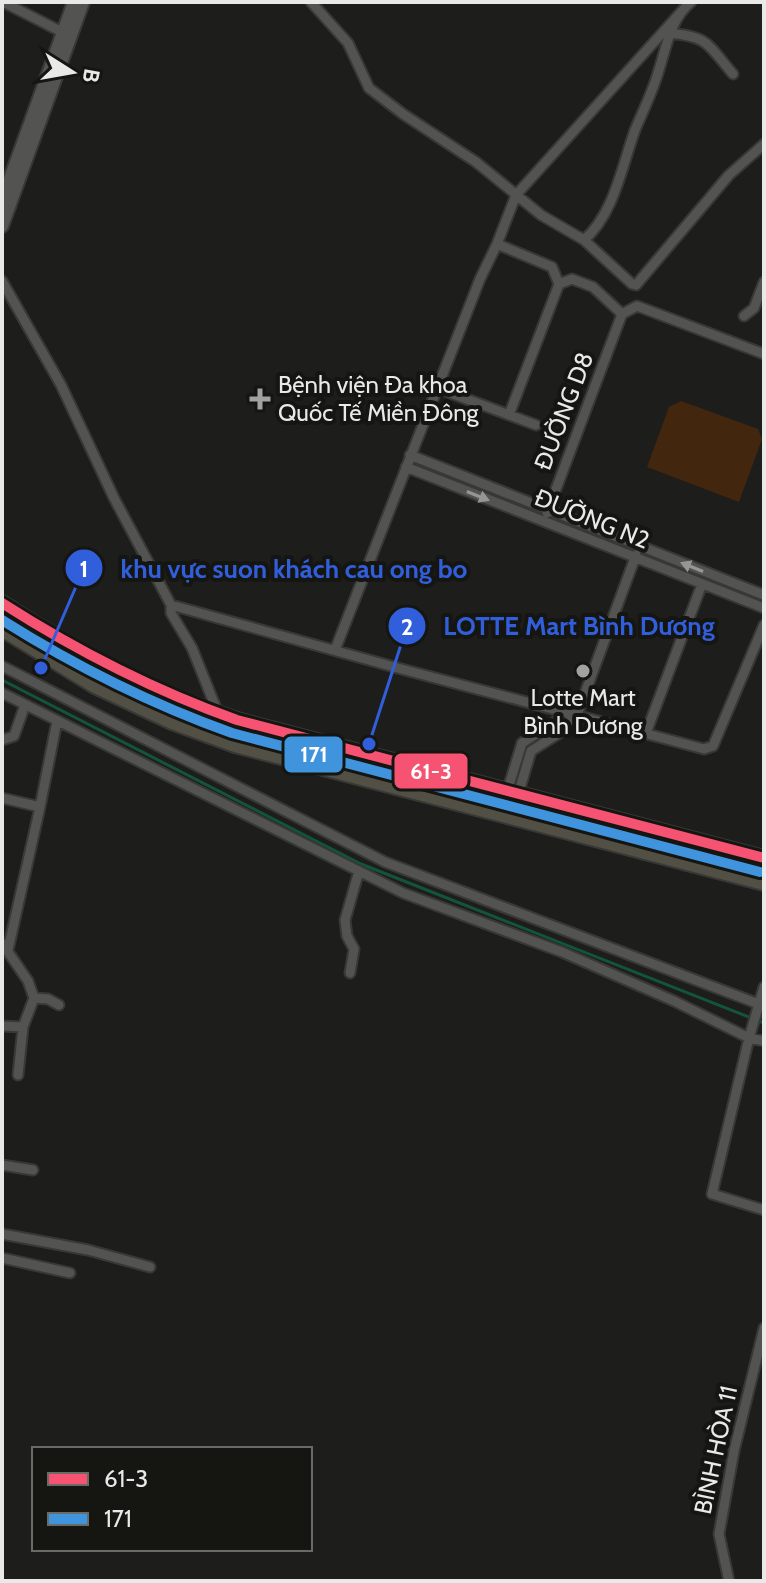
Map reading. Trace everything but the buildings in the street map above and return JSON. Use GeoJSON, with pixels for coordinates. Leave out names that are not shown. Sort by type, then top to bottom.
{"type":"FeatureCollection","features":[{"type":"Feature","properties":{"kind":"highway"},"geometry":{"type":"LineString","coordinates":[[2,603],[118,672],[218,714],[764,858]]}},
{"type":"Feature","properties":{"kind":"highway"},"geometry":{"type":"LineString","coordinates":[[2,629],[95,686],[172,722],[235,745],[764,883]]}},
{"type":"Feature","properties":{"kind":"main road"},"geometry":{"type":"LineString","coordinates":[[2,226],[74,2]]}},
{"type":"Feature","properties":{"kind":"main road"},"geometry":{"type":"LineString","coordinates":[[2,201],[83,2]]}},
{"type":"Feature","properties":{"kind":"street"},"geometry":{"type":"LineString","coordinates":[[3,2],[62,32]]}},
{"type":"Feature","properties":{"kind":"street"},"geometry":{"type":"LineString","coordinates":[[311,2],[348,43],[369,88],[476,162],[541,215],[584,240],[636,285],[729,175],[764,144]]}},
{"type":"Feature","properties":{"kind":"street"},"geometry":{"type":"LineString","coordinates":[[335,650],[480,279],[516,195],[691,2]]}},
{"type":"Feature","properties":{"kind":"street"},"geometry":{"type":"LineString","coordinates":[[584,240],[594,232],[613,196],[657,77],[669,33],[682,11]]}},
{"type":"Feature","properties":{"kind":"street"},"geometry":{"type":"LineString","coordinates":[[669,33],[704,40],[733,74]]}},
{"type":"Feature","properties":{"kind":"street"},"geometry":{"type":"LineString","coordinates":[[497,244],[552,267],[559,284],[509,415]]}},
{"type":"Feature","properties":{"kind":"street"},"geometry":{"type":"LineString","coordinates":[[559,284],[572,279],[593,287],[622,314],[637,306],[764,354]]}},
{"type":"Feature","properties":{"kind":"street"},"geometry":{"type":"LineString","coordinates":[[2,281],[61,385],[114,498],[171,605],[171,613],[192,648],[218,714]]}},
{"type":"Feature","properties":{"kind":"street"},"geometry":{"type":"LineString","coordinates":[[744,316],[754,308],[764,282]]}},
{"type":"Feature","properties":{"kind":"street","name":"ĐƯỜNG D8"},"geometry":{"type":"LineString","coordinates":[[544,522],[622,314]]}},
{"type":"Feature","properties":{"kind":"street"},"geometry":{"type":"LineString","coordinates":[[437,388],[536,425]]}},
{"type":"Feature","properties":{"kind":"street","name":"ĐƯỜNG N2"},"geometry":{"type":"LineString","coordinates":[[410,455],[764,595]]}},
{"type":"Feature","properties":{"kind":"street","name":"ĐƯỜNG N2"},"geometry":{"type":"LineString","coordinates":[[406,467],[764,608]]}},
{"type":"Feature","properties":{"kind":"street"},"geometry":{"type":"LineString","coordinates":[[512,793],[531,751],[561,732],[564,724],[577,715],[639,546]]}},
{"type":"Feature","properties":{"kind":"street"},"geometry":{"type":"LineString","coordinates":[[646,733],[702,584]]}},
{"type":"Feature","properties":{"kind":"street"},"geometry":{"type":"LineString","coordinates":[[171,605],[704,749],[713,746],[764,625]]}},
{"type":"Feature","properties":{"kind":"street"},"geometry":{"type":"LineString","coordinates":[[2,666],[385,862],[761,1006]]}},
{"type":"Feature","properties":{"kind":"street"},"geometry":{"type":"LineString","coordinates":[[2,693],[403,893],[562,952],[764,1041]]}},
{"type":"Feature","properties":{"kind":"street"},"geometry":{"type":"LineString","coordinates":[[2,740],[14,736],[25,705]]}},
{"type":"Feature","properties":{"kind":"street"},"geometry":{"type":"LineString","coordinates":[[18,1075],[23,1027],[34,998],[28,981],[5,947],[40,807],[57,721]]}},
{"type":"Feature","properties":{"kind":"street"},"geometry":{"type":"LineString","coordinates":[[2,798],[40,807]]}},
{"type":"Feature","properties":{"kind":"street"},"geometry":{"type":"LineString","coordinates":[[350,973],[354,949],[347,936],[345,920],[359,871]]}},
{"type":"Feature","properties":{"kind":"street"},"geometry":{"type":"LineString","coordinates":[[764,987],[712,1194],[764,1210]]}},
{"type":"Feature","properties":{"kind":"street"},"geometry":{"type":"LineString","coordinates":[[34,998],[48,999],[59,1005]]}},
{"type":"Feature","properties":{"kind":"street"},"geometry":{"type":"LineString","coordinates":[[2,1026],[23,1027]]}},
{"type":"Feature","properties":{"kind":"street"},"geometry":{"type":"LineString","coordinates":[[2,1165],[33,1170]]}},
{"type":"Feature","properties":{"kind":"street"},"geometry":{"type":"LineString","coordinates":[[2,1234],[88,1250],[150,1267]]}},
{"type":"Feature","properties":{"kind":"street"},"geometry":{"type":"LineString","coordinates":[[2,1258],[70,1273]]}},
{"type":"Feature","properties":{"kind":"street","name":"BÌNH HÒA 11"},"geometry":{"type":"LineString","coordinates":[[729,1581],[719,1534],[734,1451],[764,1328]]}},
{"type":"Feature","properties":{"kind":"shaded area"},"geometry":{"type":"Polygon","coordinates":[[[681,401],[758,429],[762,439],[739,502],[647,467],[669,407],[681,401]]]}},
{"type":"Feature","properties":{"kind":"waterway"},"geometry":{"type":"LineString","coordinates":[[2,680],[361,864],[764,1023]]}},
{"type":"Feature","properties":{"kind":"transit line","name":"61-3"},"geometry":{"type":"LineString","coordinates":[[2,603],[116,668],[175,696],[237,720],[764,858]]}},
{"type":"Feature","properties":{"kind":"transit line","name":"171"},"geometry":{"type":"LineString","coordinates":[[2,620],[114,683],[232,733],[760,872]]}},
{"type":"Feature","properties":{"kind":"place","name":"Bệnh viện Đa khoa Quốc Tế Miền Đông"},"geometry":{"type":"Point","coordinates":[260,399]}},
{"type":"Feature","properties":{"kind":"place","name":"khu vực suon khách cau ong bo"},"geometry":{"type":"Point","coordinates":[41,668]}},
{"type":"Feature","properties":{"kind":"place","name":"Lotte Mart Bình Dương"},"geometry":{"type":"Point","coordinates":[583,671]}},
{"type":"Feature","properties":{"kind":"place","name":"LOTTE Mart Bình Dương"},"geometry":{"type":"Point","coordinates":[369,744]}}]}
